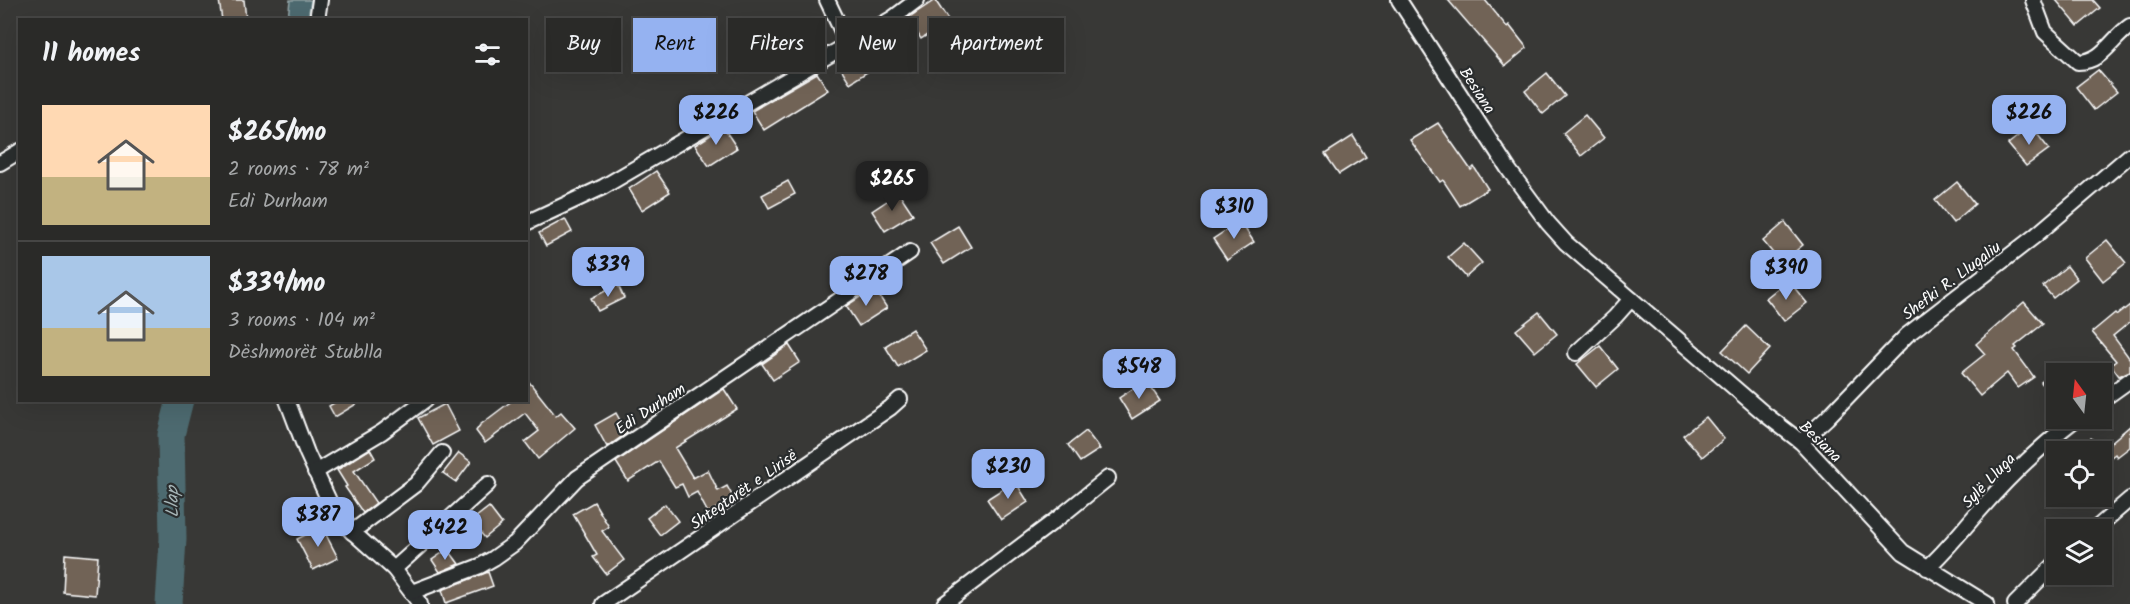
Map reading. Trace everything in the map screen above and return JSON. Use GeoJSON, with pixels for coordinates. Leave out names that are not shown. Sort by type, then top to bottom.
{"type":"FeatureCollection","features":[{"type":"Feature","properties":{"kind":"street"},"geometry":{"type":"LineString","coordinates":[[317,18],[320,0]]}},
{"type":"Feature","properties":{"kind":"street"},"geometry":{"type":"LineString","coordinates":[[826,0],[837,22]]}},
{"type":"Feature","properties":{"kind":"street"},"geometry":{"type":"LineString","coordinates":[[893,18],[917,0]]}},
{"type":"Feature","properties":{"kind":"street","name":"Besiana"},"geometry":{"type":"LineString","coordinates":[[1399,0],[1509,170],[1548,223],[1566,243],[1766,415],[1801,442],[1903,552],[1987,604]]}},
{"type":"Feature","properties":{"kind":"street"},"geometry":{"type":"LineString","coordinates":[[2033,0],[2045,32],[2078,62],[2088,62],[2097,58],[2119,34],[2130,26]]}},
{"type":"Feature","properties":{"kind":"street"},"geometry":{"type":"LineString","coordinates":[[528,222],[603,187],[837,50]]}},
{"type":"Feature","properties":{"kind":"street"},"geometry":{"type":"LineString","coordinates":[[0,163],[18,152]]}},
{"type":"Feature","properties":{"kind":"street","name":"Shefki R. Llugaliu"},"geometry":{"type":"LineString","coordinates":[[1801,442],[1907,335],[2035,236],[2130,155]]}},
{"type":"Feature","properties":{"kind":"street","name":"Edi Durham"},"geometry":{"type":"LineString","coordinates":[[416,598],[494,558],[515,543],[577,477],[910,252]]}},
{"type":"Feature","properties":{"kind":"street"},"geometry":{"type":"LineString","coordinates":[[1576,353],[1631,299]]}},
{"type":"Feature","properties":{"kind":"street"},"geometry":{"type":"LineString","coordinates":[[2112,393],[2130,380]]}},
{"type":"Feature","properties":{"kind":"street","name":"Shtegtarët e Lirisë"},"geometry":{"type":"LineString","coordinates":[[603,604],[900,399]]}},
{"type":"Feature","properties":{"kind":"street"},"geometry":{"type":"LineString","coordinates":[[288,402],[315,472],[330,503],[352,532],[394,569],[416,598]]}},
{"type":"Feature","properties":{"kind":"street"},"geometry":{"type":"LineString","coordinates":[[315,472],[382,432],[422,402]]}},
{"type":"Feature","properties":{"kind":"street","name":"Sylë Lluga"},"geometry":{"type":"LineString","coordinates":[[1927,568],[2009,480],[2065,429]]}},
{"type":"Feature","properties":{"kind":"street"},"geometry":{"type":"LineString","coordinates":[[352,532],[416,484],[442,453]]}},
{"type":"Feature","properties":{"kind":"street"},"geometry":{"type":"LineString","coordinates":[[944,604],[1108,478]]}},
{"type":"Feature","properties":{"kind":"street"},"geometry":{"type":"LineString","coordinates":[[394,569],[488,484]]}},
{"type":"Feature","properties":{"kind":"street"},"geometry":{"type":"LineString","coordinates":[[2107,519],[2130,499]]}},
{"type":"Feature","properties":{"kind":"street"},"geometry":{"type":"LineString","coordinates":[[2015,604],[2046,573]]}},
{"type":"Feature","properties":{"kind":"water"},"geometry":{"type":"Polygon","coordinates":[[[290,0],[311,0],[308,18],[288,18],[290,0]]]}},
{"type":"Feature","properties":{"kind":"building"},"geometry":{"type":"Polygon","coordinates":[[[219,0],[244,0],[246,18],[222,18],[219,0]]]}},
{"type":"Feature","properties":{"kind":"building"},"geometry":{"type":"Polygon","coordinates":[[[935,0],[947,18],[929,18],[929,34],[921,39],[917,33],[917,18],[908,18],[935,0]]]}},
{"type":"Feature","properties":{"kind":"building"},"geometry":{"type":"Polygon","coordinates":[[[1448,0],[1485,0],[1527,48],[1505,66],[1448,0]]]}},
{"type":"Feature","properties":{"kind":"building"},"geometry":{"type":"Polygon","coordinates":[[[2056,0],[2093,0],[2100,8],[2078,26],[2056,0]]]}},
{"type":"Feature","properties":{"kind":"building"},"geometry":{"type":"Polygon","coordinates":[[[2098,70],[2117,92],[2094,110],[2076,87],[2098,70]]]}},
{"type":"Feature","properties":{"kind":"building"},"geometry":{"type":"Polygon","coordinates":[[[843,72],[867,72],[850,83],[843,72]]]}},
{"type":"Feature","properties":{"kind":"building"},"geometry":{"type":"Polygon","coordinates":[[[817,73],[828,90],[764,130],[752,111],[817,73]]]}},
{"type":"Feature","properties":{"kind":"building"},"geometry":{"type":"Polygon","coordinates":[[[1547,73],[1565,96],[1543,114],[1525,91],[1547,73]]]}},
{"type":"Feature","properties":{"kind":"building"},"geometry":{"type":"Polygon","coordinates":[[[1585,115],[1604,138],[1581,156],[1563,133],[1585,115]]]}},
{"type":"Feature","properties":{"kind":"building"},"geometry":{"type":"Polygon","coordinates":[[[1438,123],[1471,170],[1474,167],[1488,189],[1460,206],[1443,180],[1440,182],[1410,140],[1438,123]]]}},
{"type":"Feature","properties":{"kind":"building"},"geometry":{"type":"Polygon","coordinates":[[[2031,126],[2049,149],[2026,166],[2008,144],[2031,126]]]}},
{"type":"Feature","properties":{"kind":"building"},"geometry":{"type":"Polygon","coordinates":[[[723,127],[737,148],[709,166],[695,145],[723,127]]]}},
{"type":"Feature","properties":{"kind":"building"},"geometry":{"type":"Polygon","coordinates":[[[1353,136],[1366,157],[1339,174],[1325,154],[1353,136]]]}},
{"type":"Feature","properties":{"kind":"building"},"geometry":{"type":"Polygon","coordinates":[[[656,171],[670,192],[642,210],[629,189],[656,171]]]}},
{"type":"Feature","properties":{"kind":"building"},"geometry":{"type":"Polygon","coordinates":[[[788,181],[795,194],[769,208],[762,195],[788,181]]]}},
{"type":"Feature","properties":{"kind":"building"},"geometry":{"type":"Polygon","coordinates":[[[1957,182],[1975,204],[1953,223],[1935,200],[1957,182]]]}},
{"type":"Feature","properties":{"kind":"building"},"geometry":{"type":"Polygon","coordinates":[[[899,193],[913,214],[885,231],[872,211],[899,193]]]}},
{"type":"Feature","properties":{"kind":"building"},"geometry":{"type":"Polygon","coordinates":[[[565,219],[572,232],[546,246],[539,233],[565,219]]]}},
{"type":"Feature","properties":{"kind":"building"},"geometry":{"type":"Polygon","coordinates":[[[1240,221],[1254,242],[1227,260],[1213,239],[1240,221]]]}},
{"type":"Feature","properties":{"kind":"building"},"geometry":{"type":"Polygon","coordinates":[[[1785,222],[1803,245],[1781,263],[1763,241],[1785,222]]]}},
{"type":"Feature","properties":{"kind":"building"},"geometry":{"type":"Polygon","coordinates":[[[958,226],[971,247],[944,264],[930,243],[958,226]]]}},
{"type":"Feature","properties":{"kind":"building"},"geometry":{"type":"Polygon","coordinates":[[[2107,240],[2126,263],[2103,281],[2085,258],[2107,240]]]}},
{"type":"Feature","properties":{"kind":"building"},"geometry":{"type":"Polygon","coordinates":[[[1464,243],[1482,263],[1466,277],[1448,257],[1464,243]]]}},
{"type":"Feature","properties":{"kind":"building"},"geometry":{"type":"Polygon","coordinates":[[[2067,266],[2077,279],[2053,298],[2043,286],[2067,266]]]}},
{"type":"Feature","properties":{"kind":"building"},"geometry":{"type":"Polygon","coordinates":[[[1788,280],[1807,303],[1784,321],[1766,298],[1788,280]]]}},
{"type":"Feature","properties":{"kind":"building"},"geometry":{"type":"Polygon","coordinates":[[[618,285],[624,298],[598,311],[591,298],[618,285]]]}},
{"type":"Feature","properties":{"kind":"building"},"geometry":{"type":"Polygon","coordinates":[[[874,288],[887,308],[859,326],[846,306],[874,288]]]}},
{"type":"Feature","properties":{"kind":"building"},"geometry":{"type":"Polygon","coordinates":[[[2024,302],[2043,324],[2015,346],[2017,348],[2014,350],[2034,377],[2018,388],[2007,373],[1980,396],[1961,373],[1985,354],[1976,344],[2024,302]]]}},
{"type":"Feature","properties":{"kind":"building"},"geometry":{"type":"Polygon","coordinates":[[[2130,305],[2130,322],[2113,336],[2130,359],[2130,371],[2119,376],[2112,366],[2116,361],[2092,332],[2115,313],[2117,315],[2130,305]]]}},
{"type":"Feature","properties":{"kind":"building"},"geometry":{"type":"Polygon","coordinates":[[[1539,312],[1557,334],[1535,352],[1516,330],[1539,312]]]}},
{"type":"Feature","properties":{"kind":"building"},"geometry":{"type":"Polygon","coordinates":[[[1746,326],[1770,349],[1747,374],[1722,351],[1746,326]]]}},
{"type":"Feature","properties":{"kind":"building"},"geometry":{"type":"Polygon","coordinates":[[[912,329],[926,350],[898,367],[885,346],[912,329]]]}},
{"type":"Feature","properties":{"kind":"building"},"geometry":{"type":"Polygon","coordinates":[[[789,345],[800,362],[773,380],[762,364],[789,345]]]}},
{"type":"Feature","properties":{"kind":"building"},"geometry":{"type":"Polygon","coordinates":[[[1600,346],[1618,369],[1596,387],[1577,364],[1600,346]]]}},
{"type":"Feature","properties":{"kind":"building"},"geometry":{"type":"Polygon","coordinates":[[[2046,379],[2046,390],[2041,382],[2046,379]]]}},
{"type":"Feature","properties":{"kind":"building"},"geometry":{"type":"Polygon","coordinates":[[[1146,380],[1160,401],[1132,419],[1119,398],[1146,380]]]}},
{"type":"Feature","properties":{"kind":"building"},"geometry":{"type":"Polygon","coordinates":[[[528,381],[556,416],[561,412],[575,428],[538,459],[525,442],[539,431],[525,413],[485,443],[476,431],[480,425],[510,402],[528,402],[528,381]]]}},
{"type":"Feature","properties":{"kind":"building"},"geometry":{"type":"Polygon","coordinates":[[[724,389],[737,409],[675,448],[693,478],[708,470],[718,491],[727,486],[734,499],[708,513],[697,492],[688,497],[682,484],[675,487],[659,461],[628,481],[616,462],[724,389]]]}},
{"type":"Feature","properties":{"kind":"building"},"geometry":{"type":"Polygon","coordinates":[[[336,402],[360,402],[335,417],[329,406],[336,402]]]}},
{"type":"Feature","properties":{"kind":"building"},"geometry":{"type":"Polygon","coordinates":[[[445,404],[459,431],[433,445],[418,418],[445,404]]]}},
{"type":"Feature","properties":{"kind":"building"},"geometry":{"type":"Polygon","coordinates":[[[616,413],[627,433],[607,447],[595,425],[616,413]]]}},
{"type":"Feature","properties":{"kind":"building"},"geometry":{"type":"Polygon","coordinates":[[[1706,417],[1724,439],[1702,457],[1683,435],[1706,417]]]}},
{"type":"Feature","properties":{"kind":"building"},"geometry":{"type":"Polygon","coordinates":[[[2130,426],[2130,447],[2117,457],[2115,454],[2112,456],[2112,441],[2130,426]]]}},
{"type":"Feature","properties":{"kind":"building"},"geometry":{"type":"Polygon","coordinates":[[[1086,431],[1100,449],[1080,462],[1068,445],[1086,431]]]}},
{"type":"Feature","properties":{"kind":"building"},"geometry":{"type":"Polygon","coordinates":[[[370,449],[375,458],[354,471],[376,503],[363,513],[345,487],[347,486],[337,470],[370,449]]]}},
{"type":"Feature","properties":{"kind":"building"},"geometry":{"type":"Polygon","coordinates":[[[459,453],[471,462],[456,482],[443,473],[459,453]]]}},
{"type":"Feature","properties":{"kind":"building"},"geometry":{"type":"Polygon","coordinates":[[[1015,481],[1028,502],[1001,520],[987,499],[1015,481]]]}},
{"type":"Feature","properties":{"kind":"building"},"geometry":{"type":"Polygon","coordinates":[[[594,502],[609,527],[602,531],[624,560],[606,574],[593,557],[597,555],[573,514],[594,502]]]}},
{"type":"Feature","properties":{"kind":"building"},"geometry":{"type":"Polygon","coordinates":[[[665,504],[678,521],[660,535],[647,518],[665,504]]]}},
{"type":"Feature","properties":{"kind":"building"},"geometry":{"type":"Polygon","coordinates":[[[489,507],[502,524],[485,538],[471,521],[489,507]]]}},
{"type":"Feature","properties":{"kind":"building"},"geometry":{"type":"Polygon","coordinates":[[[322,527],[338,558],[313,570],[297,539],[322,527]]]}},
{"type":"Feature","properties":{"kind":"building"},"geometry":{"type":"Polygon","coordinates":[[[448,549],[459,564],[440,572],[432,560],[448,549]]]}},
{"type":"Feature","properties":{"kind":"building"},"geometry":{"type":"Polygon","coordinates":[[[65,554],[98,557],[95,595],[63,592],[65,554]]]}},
{"type":"Feature","properties":{"kind":"building"},"geometry":{"type":"Polygon","coordinates":[[[488,572],[493,586],[446,603],[442,590],[488,572]]]}},
{"type":"Feature","properties":{"kind":"waterway","name":"Llap"},"geometry":{"type":"LineString","coordinates":[[169,604],[173,539],[171,435],[179,402]]}}]}
